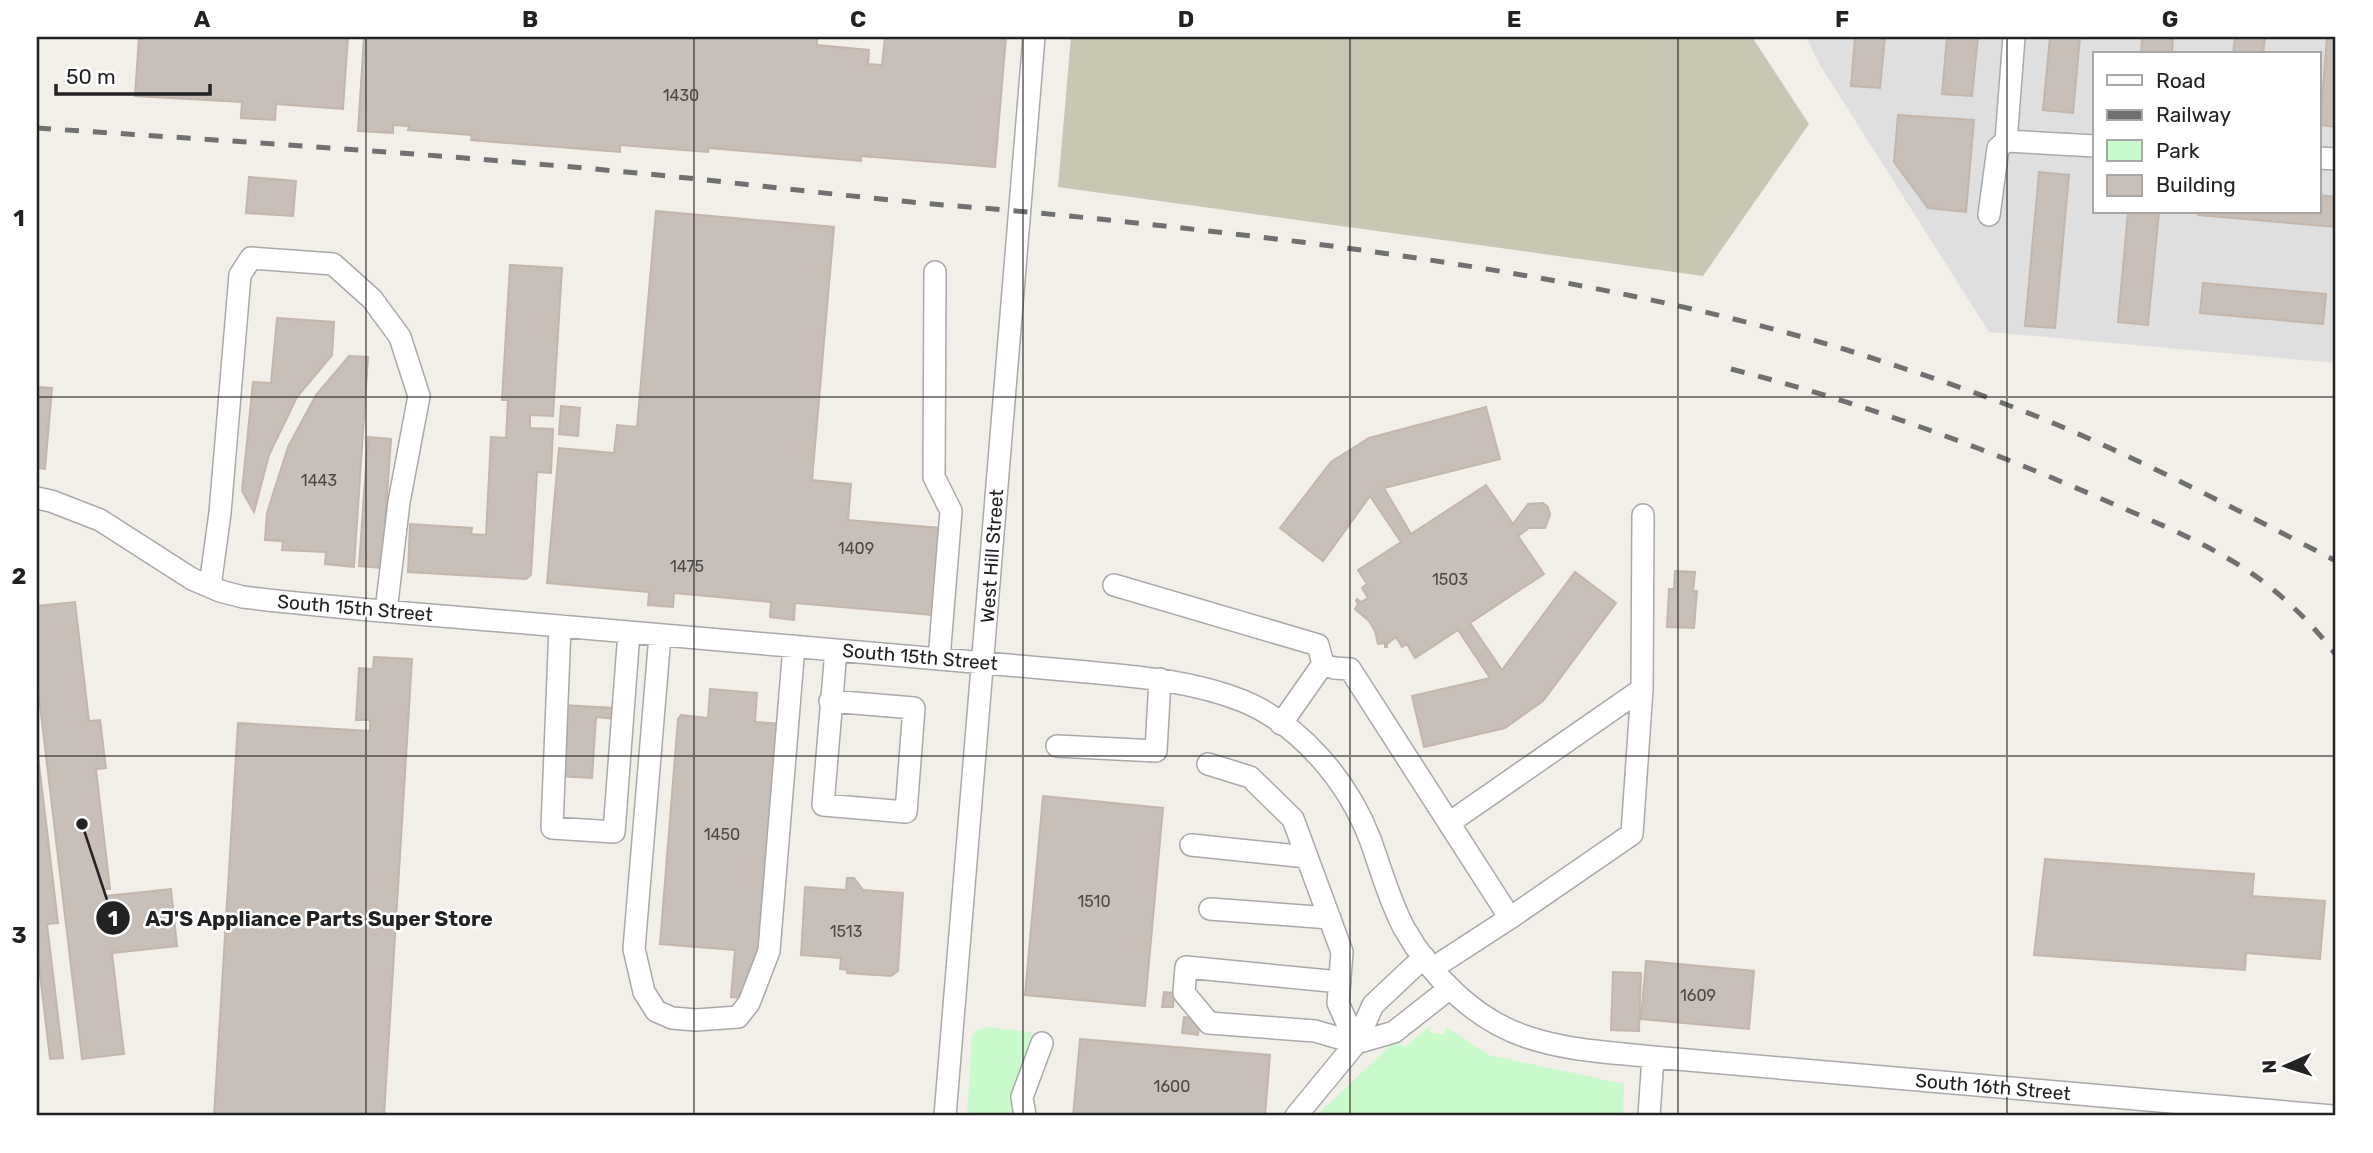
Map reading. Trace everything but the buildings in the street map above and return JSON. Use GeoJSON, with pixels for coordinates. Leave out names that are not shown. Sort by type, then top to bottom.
{"type":"FeatureCollection","features":[{"type":"Feature","properties":{"kind":"street","name":"West Hill Street"},"geometry":{"type":"LineString","coordinates":[[945,1116],[1034,37]]}},
{"type":"Feature","properties":{"kind":"street"},"geometry":{"type":"LineString","coordinates":[[2006,141],[2014,37]]}},
{"type":"Feature","properties":{"kind":"street"},"geometry":{"type":"LineString","coordinates":[[1989,215],[1998,148],[2006,141],[2093,146]]}},
{"type":"Feature","properties":{"kind":"street"},"geometry":{"type":"LineString","coordinates":[[209,586],[220,513],[240,275],[251,258],[333,264],[372,299],[400,337],[419,396],[399,502],[386,611]]}},
{"type":"Feature","properties":{"kind":"street"},"geometry":{"type":"LineString","coordinates":[[935,272],[934,477],[951,511],[939,659]]}},
{"type":"Feature","properties":{"kind":"street","name":"South 15th Street"},"geometry":{"type":"LineString","coordinates":[[37,498],[100,520],[192,579],[243,597],[983,662],[1160,679],[1203,686],[1248,703],[1281,724],[1313,751],[1348,795],[1370,839],[1395,910],[1404,927],[1428,963],[1450,988],[1474,1009],[1525,1036],[1563,1047],[1653,1057]]}},
{"type":"Feature","properties":{"kind":"street"},"geometry":{"type":"LineString","coordinates":[[1296,1116],[1356,1042],[1373,1005],[1428,963],[1510,918],[1632,834],[1642,690],[1643,515]]}},
{"type":"Feature","properties":{"kind":"street"},"geometry":{"type":"LineString","coordinates":[[1114,585],[1318,645],[1323,664],[1281,724]]}},
{"type":"Feature","properties":{"kind":"street"},"geometry":{"type":"LineString","coordinates":[[560,626],[552,828],[614,832],[629,632]]}},
{"type":"Feature","properties":{"kind":"street"},"geometry":{"type":"LineString","coordinates":[[660,635],[635,949],[644,992],[656,1011],[673,1018],[696,1020],[738,1017],[750,1003],[769,951],[794,646]]}},
{"type":"Feature","properties":{"kind":"street"},"geometry":{"type":"LineString","coordinates":[[830,701],[914,708],[906,812],[823,805],[830,701],[836,650]]}},
{"type":"Feature","properties":{"kind":"street"},"geometry":{"type":"LineString","coordinates":[[1323,664],[1350,669],[1510,918]]}},
{"type":"Feature","properties":{"kind":"street"},"geometry":{"type":"LineString","coordinates":[[1057,746],[1156,751],[1160,679]]}},
{"type":"Feature","properties":{"kind":"street"},"geometry":{"type":"LineString","coordinates":[[1449,823],[1642,690]]}},
{"type":"Feature","properties":{"kind":"street"},"geometry":{"type":"LineString","coordinates":[[1208,764],[1250,777],[1293,819],[1342,951],[1338,1003],[1356,1042]]}},
{"type":"Feature","properties":{"kind":"street"},"geometry":{"type":"LineString","coordinates":[[1191,845],[1307,857]]}},
{"type":"Feature","properties":{"kind":"street"},"geometry":{"type":"LineString","coordinates":[[1210,909],[1330,918]]}},
{"type":"Feature","properties":{"kind":"street"},"geometry":{"type":"LineString","coordinates":[[1340,982],[1186,967],[1184,993],[1209,1023],[1315,1031],[1356,1042],[1394,1032],[1450,988]]}},
{"type":"Feature","properties":{"kind":"street"},"geometry":{"type":"LineString","coordinates":[[1025,1116],[1022,1097],[1042,1043]]}},
{"type":"Feature","properties":{"kind":"street"},"geometry":{"type":"LineString","coordinates":[[1649,1116],[1653,1057]]}},
{"type":"Feature","properties":{"kind":"street","name":"South 16th Street"},"geometry":{"type":"LineString","coordinates":[[1653,1057],[2333,1116]]}},
{"type":"Feature","properties":{"kind":"shaded area"},"geometry":{"type":"Polygon","coordinates":[[[1071,37],[1752,37],[1809,124],[1703,276],[1058,187],[1071,37]]]}},
{"type":"Feature","properties":{"kind":"shaded area"},"geometry":{"type":"Polygon","coordinates":[[[1806,37],[2336,37],[2336,363],[1989,332],[1820,65],[1806,37]]]}},
{"type":"Feature","properties":{"kind":"green space"},"geometry":{"type":"Polygon","coordinates":[[[1430,1026],[1430,1033],[1444,1034],[1446,1027],[1489,1055],[1624,1084],[1623,1116],[1316,1116],[1396,1040],[1404,1047],[1430,1026]]]}},
{"type":"Feature","properties":{"kind":"green space"},"geometry":{"type":"Polygon","coordinates":[[[986,1027],[1032,1032],[1017,1084],[1013,1116],[967,1116],[972,1036],[977,1030],[986,1027]]]}},
{"type":"Feature","properties":{"kind":"railway"},"geometry":{"type":"LineString","coordinates":[[37,128],[662,175],[1261,237],[1507,272],[1644,298],[1780,331],[1971,391],[2032,414],[2123,454],[2336,561]]}},
{"type":"Feature","properties":{"kind":"railway"},"geometry":{"type":"LineString","coordinates":[[1731,369],[1828,396],[1924,428],[2065,483],[2188,537],[2226,557],[2272,588],[2301,615],[2336,655]]}},
{"type":"Feature","properties":{"kind":"place","name":"AJ'S Appliance Parts Super Store"},"geometry":{"type":"Point","coordinates":[82,824]}}]}
